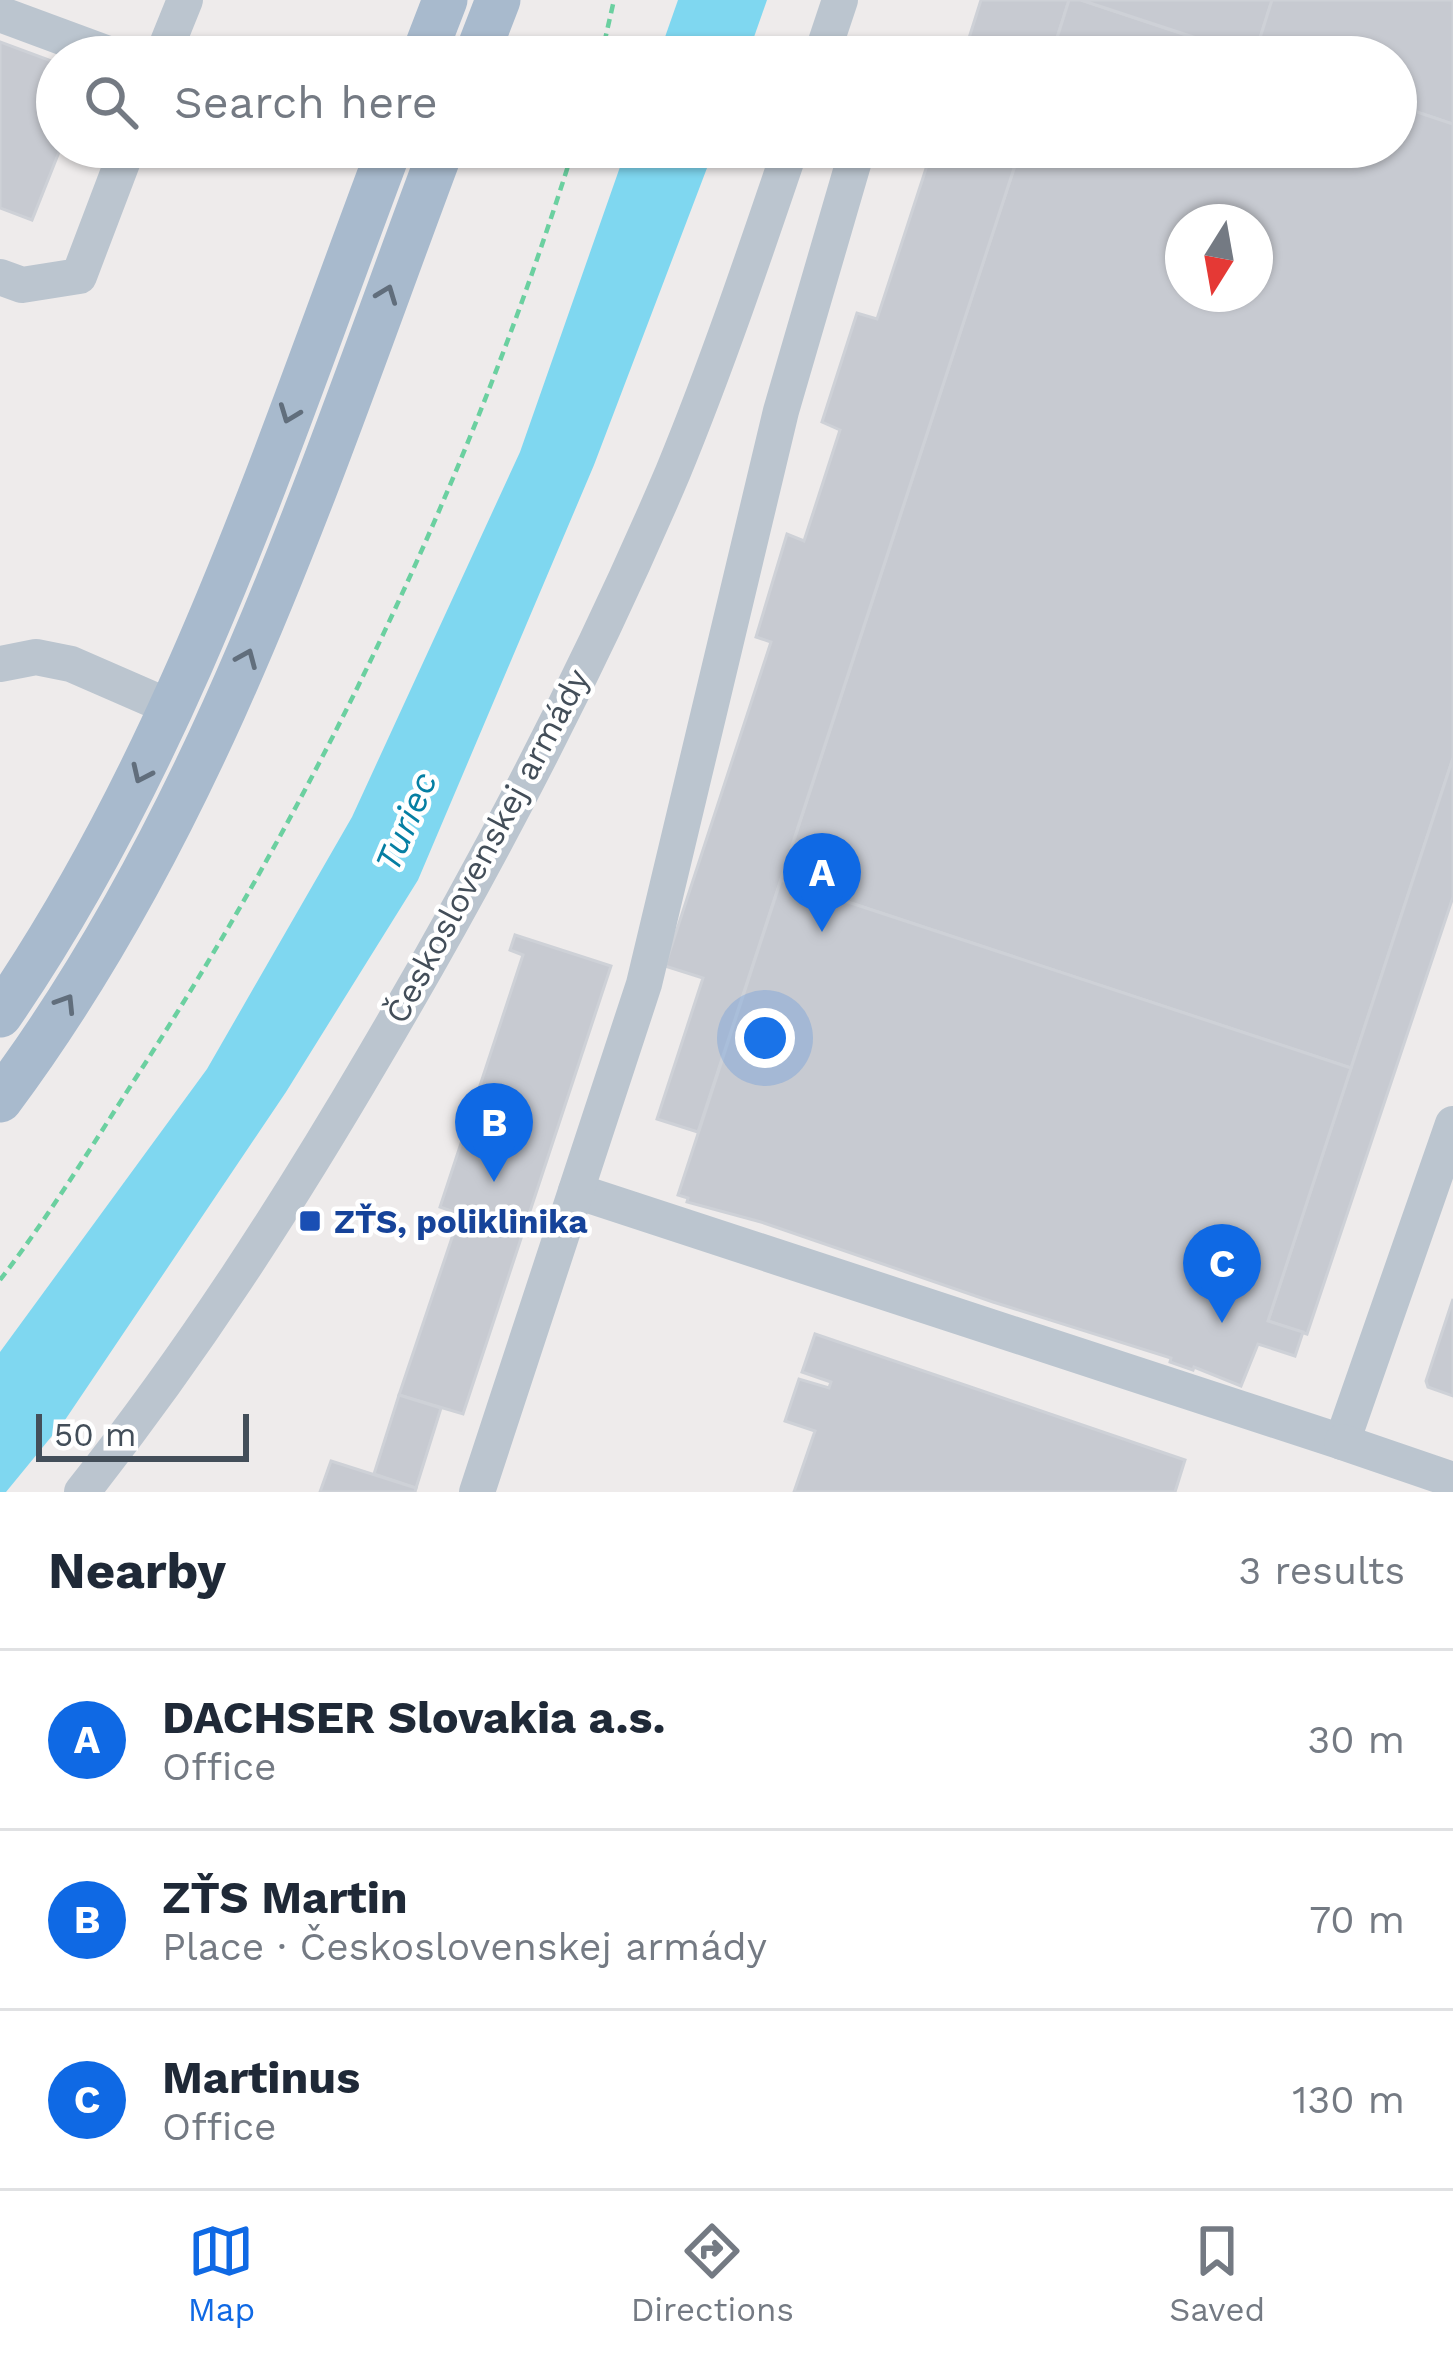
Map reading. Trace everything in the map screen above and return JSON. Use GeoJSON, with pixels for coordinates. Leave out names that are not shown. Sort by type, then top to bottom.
{"type":"FeatureCollection","features":[{"type":"Feature","properties":{"kind":"main road"},"geometry":{"type":"LineString","coordinates":[[431,36],[445,0]]}},
{"type":"Feature","properties":{"kind":"main road"},"geometry":{"type":"LineString","coordinates":[[484,36],[498,0]]}},
{"type":"Feature","properties":{"kind":"main road"},"geometry":{"type":"LineString","coordinates":[[0,1015],[99,854],[172,708],[245,532],[382,168]]}},
{"type":"Feature","properties":{"kind":"main road"},"geometry":{"type":"LineString","coordinates":[[0,1100],[119,916],[173,821],[212,739],[292,545],[434,168]]}},
{"type":"Feature","properties":{"kind":"street"},"geometry":{"type":"LineString","coordinates":[[170,36],[184,0]]}},
{"type":"Feature","properties":{"kind":"street"},"geometry":{"type":"LineString","coordinates":[[828,36],[840,0]]}},
{"type":"Feature","properties":{"kind":"street"},"geometry":{"type":"LineString","coordinates":[[0,14],[59,36]]}},
{"type":"Feature","properties":{"kind":"street"},"geometry":{"type":"LineString","coordinates":[[0,277],[22,285],[79,276],[120,168]]}},
{"type":"Feature","properties":{"kind":"street","name":"Československej armády"},"geometry":{"type":"LineString","coordinates":[[82,1492],[164,1388],[309,1168],[505,825],[674,470],[736,311],[784,168]]}},
{"type":"Feature","properties":{"kind":"street"},"geometry":{"type":"LineString","coordinates":[[477,1492],[644,984],[781,411],[852,168]]}},
{"type":"Feature","properties":{"kind":"street"},"geometry":{"type":"LineString","coordinates":[[0,664],[36,657],[70,664],[172,708]]}},
{"type":"Feature","properties":{"kind":"street"},"geometry":{"type":"LineString","coordinates":[[1342,1442],[1453,1124]]}},
{"type":"Feature","properties":{"kind":"street"},"geometry":{"type":"LineString","coordinates":[[576,1191],[1453,1480]]}},
{"type":"Feature","properties":{"kind":"path"},"geometry":{"type":"LineString","coordinates":[[606,36],[614,0]]}},
{"type":"Feature","properties":{"kind":"path"},"geometry":{"type":"LineString","coordinates":[[0,1280],[31,1240],[178,1011],[284,832],[338,728],[431,528],[536,268],[567,168]]}},
{"type":"Feature","properties":{"kind":"water"},"geometry":{"type":"Polygon","coordinates":[[[678,0],[767,0],[754,36],[665,36],[678,0]]]}},
{"type":"Feature","properties":{"kind":"water","name":"Turiec"},"geometry":{"type":"Polygon","coordinates":[[[620,168],[707,168],[594,465],[418,880],[286,1092],[65,1420],[6,1492],[0,1492],[0,1352],[207,1069],[352,817],[520,452],[620,168]]]}},
{"type":"Feature","properties":{"kind":"building"},"geometry":{"type":"Polygon","coordinates":[[[981,0],[1069,0],[1058,36],[970,36],[981,0]]]}},
{"type":"Feature","properties":{"kind":"building"},"geometry":{"type":"Polygon","coordinates":[[[1069,0],[1081,0],[1189,36],[1058,36],[1069,0]]]}},
{"type":"Feature","properties":{"kind":"building"},"geometry":{"type":"Polygon","coordinates":[[[1081,0],[1272,0],[1261,36],[1190,36],[1081,0]]]}},
{"type":"Feature","properties":{"kind":"building"},"geometry":{"type":"Polygon","coordinates":[[[1272,0],[1453,0],[1453,124],[1417,112],[1417,36],[1261,36],[1272,0]]]}},
{"type":"Feature","properties":{"kind":"building"},"geometry":{"type":"Polygon","coordinates":[[[0,42],[36,55],[36,168],[53,168],[32,220],[0,208],[0,42]]]}},
{"type":"Feature","properties":{"kind":"building"},"geometry":{"type":"Polygon","coordinates":[[[1417,112],[1453,124],[1453,758],[1351,1068],[781,880],[1014,168],[1417,168],[1417,112]]]}},
{"type":"Feature","properties":{"kind":"building"},"geometry":{"type":"Polygon","coordinates":[[[926,168],[1014,168],[698,1132],[657,1119],[703,978],[665,966],[771,642],[756,637],[787,534],[804,541],[840,430],[822,422],[857,313],[877,319],[926,168]]]}},
{"type":"Feature","properties":{"kind":"building"},"geometry":{"type":"Polygon","coordinates":[[[1453,758],[1453,897],[1307,1334],[1268,1321],[1453,758]]]}},
{"type":"Feature","properties":{"kind":"building"},"geometry":{"type":"Polygon","coordinates":[[[781,880],[1351,1068],[1268,1321],[1303,1332],[1295,1356],[1258,1344],[1241,1386],[1170,1362],[1171,1358],[761,1222],[687,1202],[688,1198],[678,1195],[781,880]]]}},
{"type":"Feature","properties":{"kind":"building"},"geometry":{"type":"Polygon","coordinates":[[[515,935],[611,966],[463,1414],[399,1395],[460,1214],[440,1207],[523,955],[510,950],[515,935]]]}},
{"type":"Feature","properties":{"kind":"building"},"geometry":{"type":"Polygon","coordinates":[[[1453,1299],[1453,1396],[1428,1387],[1426,1381],[1453,1299]]]}},
{"type":"Feature","properties":{"kind":"building"},"geometry":{"type":"Polygon","coordinates":[[[815,1334],[1185,1460],[1175,1492],[794,1492],[815,1431],[785,1421],[799,1379],[829,1388],[831,1382],[802,1372],[815,1334]]]}},
{"type":"Feature","properties":{"kind":"building"},"geometry":{"type":"Polygon","coordinates":[[[399,1395],[441,1408],[416,1488],[374,1474],[399,1395]]]}},
{"type":"Feature","properties":{"kind":"building"},"geometry":{"type":"Polygon","coordinates":[[[331,1461],[416,1488],[415,1492],[320,1492],[331,1461]]]}},
{"type":"Feature","properties":{"kind":"place","name":"DACHSER Slovakia a.s."},"geometry":{"type":"Point","coordinates":[822,932]}},
{"type":"Feature","properties":{"kind":"place","name":"ZŤS Martin"},"geometry":{"type":"Point","coordinates":[494,1182]}},
{"type":"Feature","properties":{"kind":"place","name":"ZŤS, poliklinika"},"geometry":{"type":"Point","coordinates":[310,1221]}},
{"type":"Feature","properties":{"kind":"place","name":"Martinus"},"geometry":{"type":"Point","coordinates":[1222,1323]}}]}
